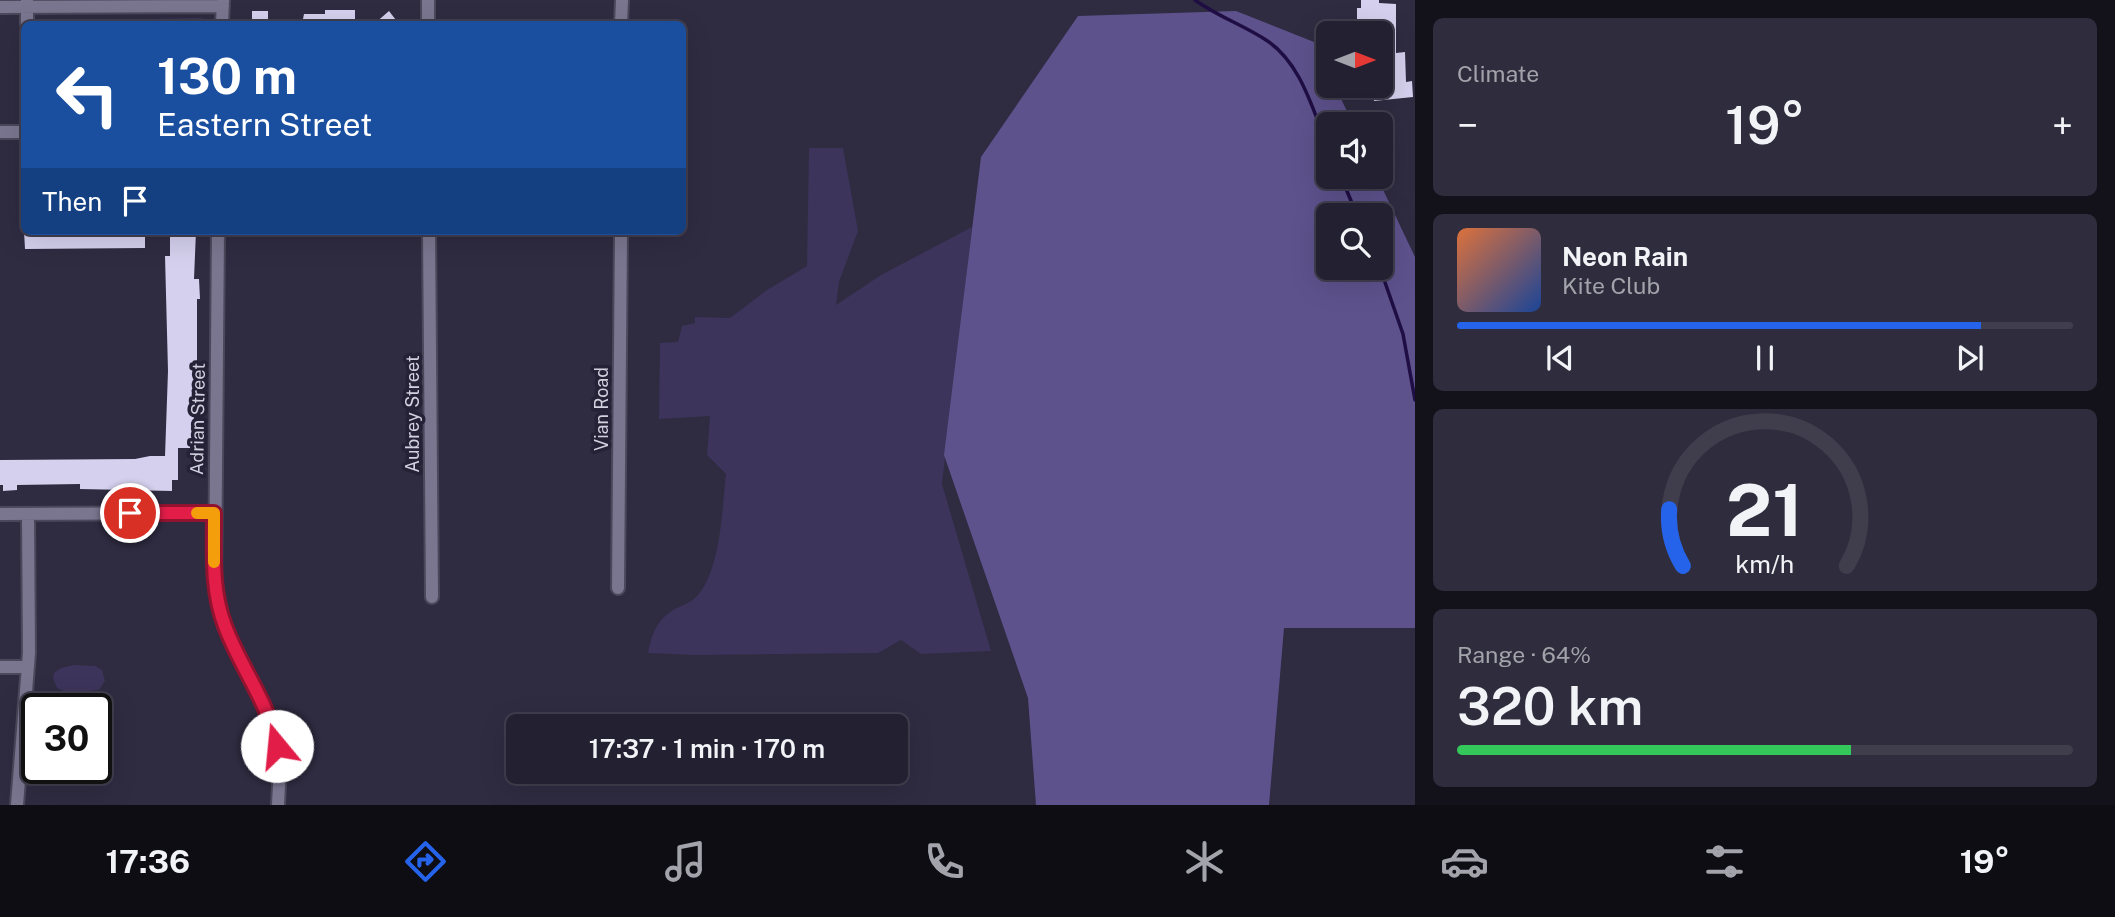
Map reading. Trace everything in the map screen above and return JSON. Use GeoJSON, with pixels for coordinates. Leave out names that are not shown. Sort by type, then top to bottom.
{"type":"FeatureCollection","features":[{"type":"Feature","properties":{"kind":"street"},"geometry":{"type":"LineString","coordinates":[[428,0],[428,21]]}},
{"type":"Feature","properties":{"kind":"street"},"geometry":{"type":"LineString","coordinates":[[621,21],[622,0]]}},
{"type":"Feature","properties":{"kind":"street"},"geometry":{"type":"LineString","coordinates":[[0,8],[27,4],[222,3],[222,21]]}},
{"type":"Feature","properties":{"kind":"street"},"geometry":{"type":"LineString","coordinates":[[0,132],[21,132]]}},
{"type":"Feature","properties":{"kind":"street","name":"Adrian Street"},"geometry":{"type":"LineString","coordinates":[[218,235],[215,583],[225,626],[274,727],[280,765],[278,805]]}},
{"type":"Feature","properties":{"kind":"street","name":"Aubrey Street"},"geometry":{"type":"LineString","coordinates":[[429,235],[432,597]]}},
{"type":"Feature","properties":{"kind":"street","name":"Vian Road"},"geometry":{"type":"LineString","coordinates":[[618,588],[621,235]]}},
{"type":"Feature","properties":{"kind":"street"},"geometry":{"type":"LineString","coordinates":[[0,514],[214,513]]}},
{"type":"Feature","properties":{"kind":"street"},"geometry":{"type":"LineString","coordinates":[[17,805],[28,667],[28,514]]}},
{"type":"Feature","properties":{"kind":"street"},"geometry":{"type":"LineString","coordinates":[[0,667],[28,667]]}},
{"type":"Feature","properties":{"kind":"shaded area"},"geometry":{"type":"Polygon","coordinates":[[[1236,11],[1314,42],[1316,98],[1341,98],[1347,112],[1316,112],[1316,189],[1383,189],[1389,203],[1316,203],[1316,280],[1393,280],[1393,211],[1415,257],[1415,628],[1284,628],[1269,805],[1036,805],[1028,698],[944,455],[981,157],[1078,16],[1236,11]]]}},
{"type":"Feature","properties":{"kind":"shaded area"},"geometry":{"type":"Polygon","coordinates":[[[202,18],[202,21],[140,21],[202,18]]]}},
{"type":"Feature","properties":{"kind":"shaded area"},"geometry":{"type":"Polygon","coordinates":[[[809,148],[843,148],[858,231],[839,282],[836,305],[881,275],[972,227],[942,484],[991,651],[921,654],[901,640],[878,653],[648,653],[659,623],[669,613],[694,599],[710,574],[719,540],[726,474],[707,455],[710,416],[659,419],[660,343],[678,342],[682,326],[695,323],[695,317],[730,318],[767,290],[807,266],[809,148]]]}},
{"type":"Feature","properties":{"kind":"shaded area"},"geometry":{"type":"Polygon","coordinates":[[[74,665],[95,666],[102,670],[105,681],[99,690],[68,693],[57,688],[53,678],[54,673],[74,665]]]}},
{"type":"Feature","properties":{"kind":"building"},"geometry":{"type":"Polygon","coordinates":[[[1361,0],[1396,4],[1396,53],[1405,52],[1406,82],[1412,81],[1413,97],[1374,101],[1374,98],[1393,98],[1393,21],[1357,21],[1357,8],[1361,8],[1361,0]]]}},
{"type":"Feature","properties":{"kind":"building"},"geometry":{"type":"Polygon","coordinates":[[[325,10],[355,10],[355,21],[303,21],[304,14],[325,14],[325,10]]]}},
{"type":"Feature","properties":{"kind":"building"},"geometry":{"type":"Polygon","coordinates":[[[252,11],[268,11],[268,21],[252,21],[252,11]]]}},
{"type":"Feature","properties":{"kind":"building"},"geometry":{"type":"Polygon","coordinates":[[[389,11],[397,21],[377,21],[389,11]]]}},
{"type":"Feature","properties":{"kind":"building"},"geometry":{"type":"Polygon","coordinates":[[[24,235],[145,235],[145,248],[25,249],[24,235]]]}},
{"type":"Feature","properties":{"kind":"building"},"geometry":{"type":"Polygon","coordinates":[[[170,235],[196,235],[194,279],[199,279],[200,299],[197,299],[194,427],[198,427],[198,441],[190,441],[190,448],[178,448],[178,480],[172,480],[172,491],[80,489],[80,484],[17,485],[17,490],[3,491],[3,485],[0,485],[0,460],[135,459],[165,456],[168,371],[165,256],[170,256],[170,235]]]}},
{"type":"Feature","properties":{"kind":"waterway"},"geometry":{"type":"LineString","coordinates":[[1195,0],[1278,49],[1305,88],[1316,116]]}},
{"type":"Feature","properties":{"kind":"waterway"},"geometry":{"type":"LineString","coordinates":[[1346,189],[1352,203]]}},
{"type":"Feature","properties":{"kind":"waterway"},"geometry":{"type":"LineString","coordinates":[[1384,280],[1403,334],[1415,400]]}},
{"type":"Feature","properties":{"kind":"slow traffic"},"geometry":{"type":"LineString","coordinates":[[197,513],[214,513],[214,562]]}},
{"type":"Feature","properties":{"kind":"route"},"geometry":{"type":"LineString","coordinates":[[130,513],[214,513],[215,583],[225,626],[274,727],[277,746]]}}]}
